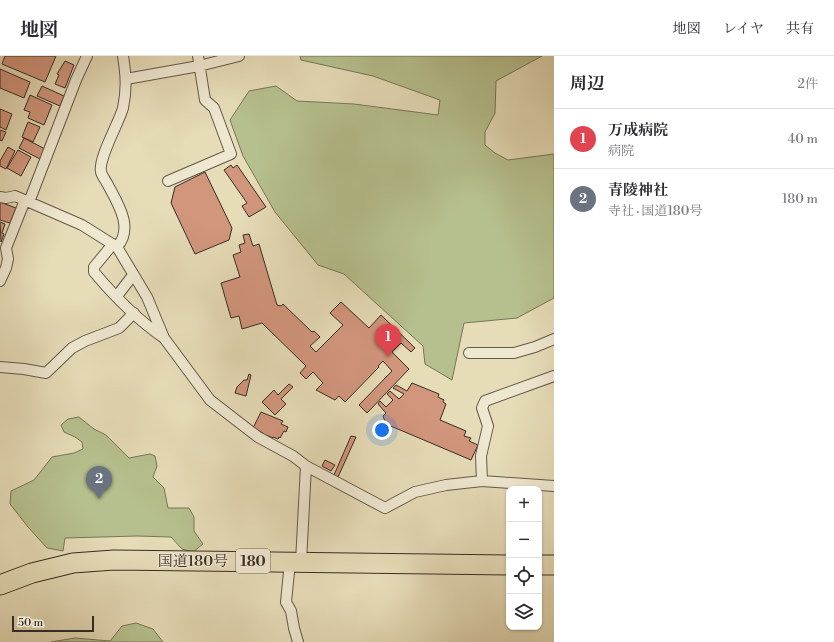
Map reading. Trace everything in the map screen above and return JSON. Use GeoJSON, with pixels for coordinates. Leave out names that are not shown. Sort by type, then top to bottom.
{"type":"FeatureCollection","features":[{"type":"Feature","properties":{"kind":"highway","name":"国道180号"},"geometry":{"type":"LineString","coordinates":[[0,585],[32,573],[73,563],[114,560],[506,565]]}},
{"type":"Feature","properties":{"kind":"highway"},"geometry":{"type":"LineString","coordinates":[[542,565],[554,565]]}},
{"type":"Feature","properties":{"kind":"street"},"geometry":{"type":"LineString","coordinates":[[0,281],[8,259],[6,248],[87,56]]}},
{"type":"Feature","properties":{"kind":"street"},"geometry":{"type":"LineString","coordinates":[[123,56],[126,79],[122,108],[104,156],[101,172],[120,207],[125,226],[125,233],[121,242],[115,245],[94,267],[94,272],[134,314],[164,338]]}},
{"type":"Feature","properties":{"kind":"street"},"geometry":{"type":"LineString","coordinates":[[126,79],[198,61],[239,56]]}},
{"type":"Feature","properties":{"kind":"street"},"geometry":{"type":"LineString","coordinates":[[168,181],[231,154],[214,108],[205,100],[198,61]]}},
{"type":"Feature","properties":{"kind":"street"},"geometry":{"type":"LineString","coordinates":[[0,197],[6,198],[15,196],[27,201],[82,225],[115,245],[147,297],[164,338],[210,400],[258,438],[293,456],[306,466],[385,508],[415,492],[446,485],[482,481],[554,486]]}},
{"type":"Feature","properties":{"kind":"street"},"geometry":{"type":"LineString","coordinates":[[117,296],[134,275]]}},
{"type":"Feature","properties":{"kind":"street"},"geometry":{"type":"LineString","coordinates":[[0,367],[46,373],[72,348],[85,341],[119,328],[134,314]]}},
{"type":"Feature","properties":{"kind":"street"},"geometry":{"type":"LineString","coordinates":[[470,353],[514,353],[554,339]]}},
{"type":"Feature","properties":{"kind":"street"},"geometry":{"type":"LineString","coordinates":[[482,481],[481,456],[488,426],[482,408],[485,401],[554,376]]}},
{"type":"Feature","properties":{"kind":"street"},"geometry":{"type":"LineString","coordinates":[[298,642],[291,611],[286,602],[295,562],[306,466]]}},
{"type":"Feature","properties":{"kind":"green space"},"geometry":{"type":"Polygon","coordinates":[[[300,56],[542,56],[496,81],[495,113],[485,132],[485,145],[495,153],[508,160],[554,154],[554,298],[517,318],[464,323],[452,380],[425,364],[423,346],[344,274],[318,265],[275,212],[243,156],[230,120],[249,91],[276,86],[297,101],[354,104],[438,115],[440,100],[373,76],[301,60],[300,56]]]}},
{"type":"Feature","properties":{"kind":"green space"},"geometry":{"type":"Polygon","coordinates":[[[79,417],[94,429],[106,435],[129,458],[150,454],[155,456],[157,466],[153,477],[164,488],[168,508],[189,508],[194,517],[194,531],[203,544],[193,552],[182,549],[171,537],[137,536],[65,538],[63,551],[47,548],[10,504],[11,491],[34,480],[52,457],[74,453],[83,449],[82,442],[64,432],[61,425],[68,419],[79,417]]]}},
{"type":"Feature","properties":{"kind":"green space"},"geometry":{"type":"Polygon","coordinates":[[[136,623],[153,629],[163,642],[51,642],[75,638],[110,641],[122,626],[136,623]]]}},
{"type":"Feature","properties":{"kind":"building"},"geometry":{"type":"Polygon","coordinates":[[[5,56],[56,56],[45,82],[2,64],[5,56]]]}},
{"type":"Feature","properties":{"kind":"building"},"geometry":{"type":"Polygon","coordinates":[[[65,61],[74,65],[65,88],[55,84],[59,75],[57,74],[65,61]]]}},
{"type":"Feature","properties":{"kind":"building"},"geometry":{"type":"Polygon","coordinates":[[[0,69],[30,82],[24,98],[0,88],[0,69]]]}},
{"type":"Feature","properties":{"kind":"building"},"geometry":{"type":"Polygon","coordinates":[[[42,86],[64,96],[60,106],[37,96],[42,86]]]}},
{"type":"Feature","properties":{"kind":"building"},"geometry":{"type":"Polygon","coordinates":[[[30,95],[52,105],[44,125],[28,118],[30,112],[24,110],[30,95]]]}},
{"type":"Feature","properties":{"kind":"building"},"geometry":{"type":"Polygon","coordinates":[[[0,109],[12,114],[6,130],[0,127],[0,109]]]}},
{"type":"Feature","properties":{"kind":"building"},"geometry":{"type":"Polygon","coordinates":[[[28,122],[40,127],[33,142],[22,137],[28,122]]]}},
{"type":"Feature","properties":{"kind":"building"},"geometry":{"type":"Polygon","coordinates":[[[0,130],[6,132],[2,141],[0,140],[0,130]]]}},
{"type":"Feature","properties":{"kind":"building"},"geometry":{"type":"Polygon","coordinates":[[[24,138],[45,149],[40,159],[19,148],[24,138]]]}},
{"type":"Feature","properties":{"kind":"building"},"geometry":{"type":"Polygon","coordinates":[[[8,147],[15,151],[6,169],[0,166],[0,161],[8,147]]]}},
{"type":"Feature","properties":{"kind":"building"},"geometry":{"type":"Polygon","coordinates":[[[18,150],[31,157],[21,176],[7,168],[18,150]]]}},
{"type":"Feature","properties":{"kind":"building"},"geometry":{"type":"Polygon","coordinates":[[[231,165],[233,168],[237,165],[266,207],[249,217],[242,206],[247,203],[224,170],[231,165]]]}},
{"type":"Feature","properties":{"kind":"building"},"geometry":{"type":"Polygon","coordinates":[[[205,172],[232,228],[229,240],[195,254],[171,203],[175,187],[205,172]]]}},
{"type":"Feature","properties":{"kind":"building"},"geometry":{"type":"Polygon","coordinates":[[[0,202],[16,208],[10,223],[0,220],[0,202]]]}},
{"type":"Feature","properties":{"kind":"building"},"geometry":{"type":"Polygon","coordinates":[[[0,222],[5,224],[1,242],[0,222]]]}},
{"type":"Feature","properties":{"kind":"building"},"geometry":{"type":"Polygon","coordinates":[[[249,234],[253,246],[259,244],[277,305],[281,306],[283,304],[312,332],[314,331],[320,337],[310,346],[316,352],[343,325],[330,313],[341,302],[369,328],[381,315],[415,348],[411,352],[401,343],[392,352],[409,369],[367,413],[359,405],[392,371],[383,361],[345,402],[339,396],[335,400],[316,390],[323,383],[313,372],[306,379],[300,373],[306,366],[262,323],[242,329],[239,316],[231,318],[221,283],[240,277],[233,255],[241,252],[239,245],[245,243],[243,235],[249,234]]]}},
{"type":"Feature","properties":{"kind":"building"},"geometry":{"type":"Polygon","coordinates":[[[249,374],[251,375],[246,396],[235,393],[237,387],[244,380],[247,380],[249,374]]]}},
{"type":"Feature","properties":{"kind":"building"},"geometry":{"type":"Polygon","coordinates":[[[412,383],[439,394],[438,397],[444,400],[443,402],[446,404],[440,420],[466,431],[464,436],[471,438],[469,441],[478,445],[471,460],[386,424],[383,416],[386,413],[378,404],[380,401],[386,407],[393,400],[387,394],[390,391],[399,399],[404,394],[393,388],[396,385],[407,391],[412,383]]]}},
{"type":"Feature","properties":{"kind":"building"},"geometry":{"type":"Polygon","coordinates":[[[289,384],[293,387],[281,399],[286,404],[275,415],[262,402],[274,390],[278,395],[289,384]]]}},
{"type":"Feature","properties":{"kind":"building"},"geometry":{"type":"Polygon","coordinates":[[[261,412],[283,421],[281,424],[288,427],[286,432],[284,431],[280,438],[279,437],[278,439],[262,435],[263,433],[253,428],[261,412]]]}},
{"type":"Feature","properties":{"kind":"building"},"geometry":{"type":"Polygon","coordinates":[[[351,436],[356,437],[338,477],[334,475],[351,436]]]}},
{"type":"Feature","properties":{"kind":"building"},"geometry":{"type":"Polygon","coordinates":[[[325,460],[335,465],[331,471],[322,466],[325,460]]]}},
{"type":"Feature","properties":{"kind":"place","name":"万成病院"},"geometry":{"type":"Point","coordinates":[388,357]}},
{"type":"Feature","properties":{"kind":"place","name":"青陵神社"},"geometry":{"type":"Point","coordinates":[99,499]}}]}
